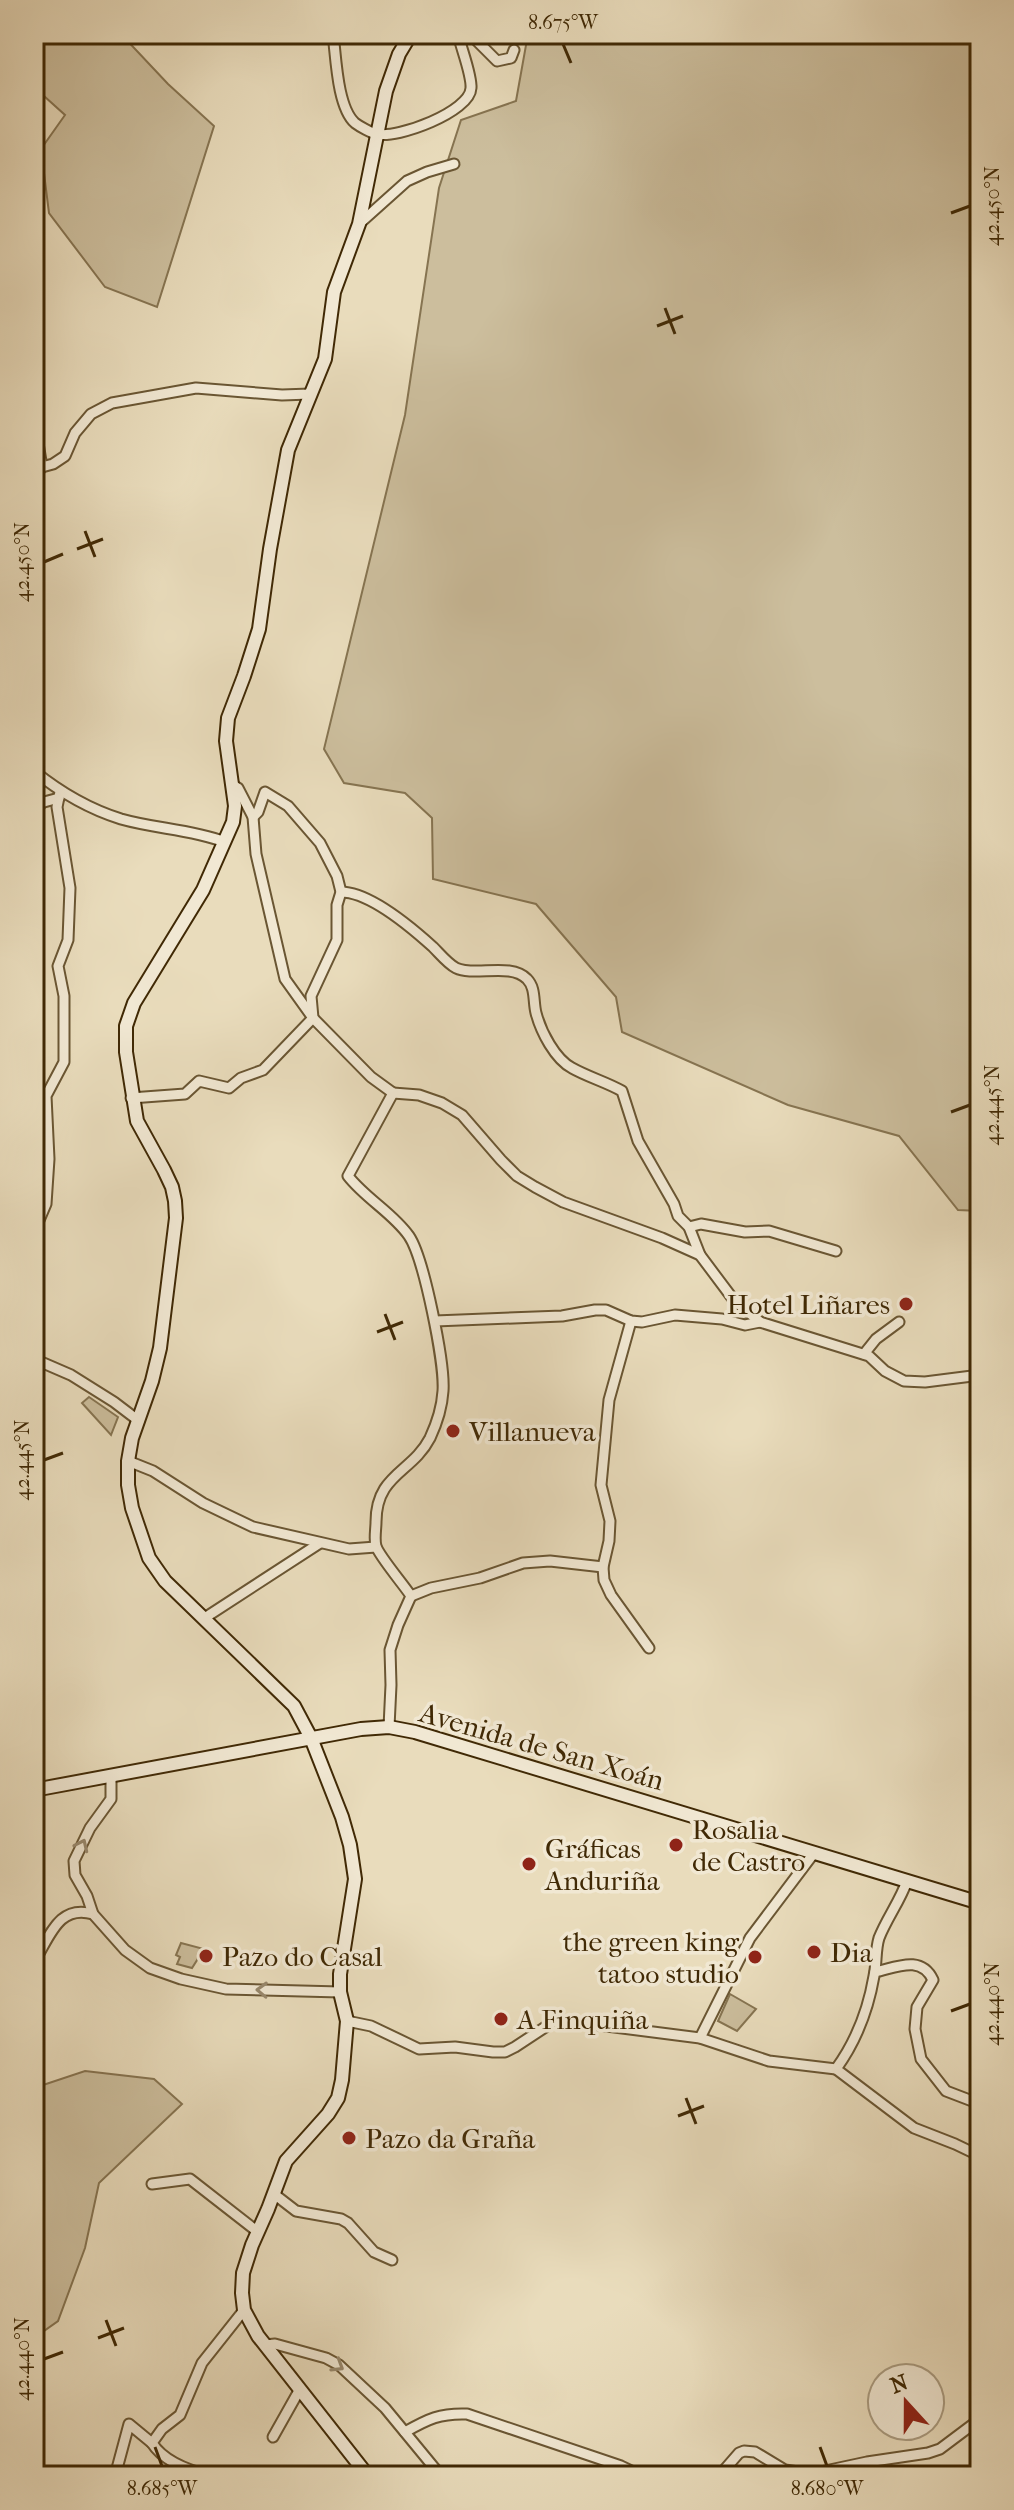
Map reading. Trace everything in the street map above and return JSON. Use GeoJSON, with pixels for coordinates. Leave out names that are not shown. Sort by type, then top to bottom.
{"type":"FeatureCollection","features":[{"type":"Feature","properties":{"kind":"street"},"geometry":{"type":"LineString","coordinates":[[333,34],[345,107],[354,122],[377,134],[407,132],[458,108],[468,98],[471,88],[459,38],[476,37],[497,61],[511,58],[514,50]]}},
{"type":"Feature","properties":{"kind":"street"},"geometry":{"type":"LineString","coordinates":[[362,2474],[265,2345],[244,2310],[243,2273],[286,2161],[328,2114],[338,2098],[347,2021],[340,1992],[343,1953],[355,1879],[342,1817],[311,1738],[294,1706],[165,1581],[149,1558],[132,1508],[128,1461],[132,1438],[160,1348],[176,1218],[172,1187],[137,1121],[131,1098],[126,1026],[134,1003],[203,890],[234,814],[226,741],[228,718],[259,629],[288,450],[325,359],[334,292],[359,224],[386,91],[399,54],[411,34]]}},
{"type":"Feature","properties":{"kind":"street"},"geometry":{"type":"LineString","coordinates":[[359,224],[407,181],[454,164]]}},
{"type":"Feature","properties":{"kind":"street"},"geometry":{"type":"LineString","coordinates":[[34,477],[42,467],[65,456],[75,433],[91,414],[112,403],[196,388],[282,395],[310,394]]}},
{"type":"Feature","properties":{"kind":"street"},"geometry":{"type":"LineString","coordinates":[[34,419],[42,467]]}},
{"type":"Feature","properties":{"kind":"street"},"geometry":{"type":"LineString","coordinates":[[34,771],[59,795],[121,819],[201,833],[225,842]]}},
{"type":"Feature","properties":{"kind":"street"},"geometry":{"type":"LineString","coordinates":[[233,785],[238,788],[253,817],[256,854],[285,979],[313,1018],[371,1077],[393,1093],[419,1095],[442,1103],[462,1115],[517,1176],[535,1187],[563,1202],[700,1255]]}},
{"type":"Feature","properties":{"kind":"street"},"geometry":{"type":"LineString","coordinates":[[131,1098],[185,1094],[199,1081],[229,1088],[241,1078],[263,1070],[313,1018],[311,996],[337,940],[336,914],[341,892],[331,860],[288,806],[265,792],[253,817]]}},
{"type":"Feature","properties":{"kind":"street"},"geometry":{"type":"LineString","coordinates":[[34,808],[59,795]]}},
{"type":"Feature","properties":{"kind":"street"},"geometry":{"type":"LineString","coordinates":[[34,1232],[46,1204],[49,1159],[46,1096],[64,1062],[64,996],[58,966],[68,940],[70,888],[57,807],[59,795]]}},
{"type":"Feature","properties":{"kind":"street"},"geometry":{"type":"LineString","coordinates":[[341,892],[352,892],[393,916],[414,930],[457,969],[515,972],[526,977],[532,987],[536,1015],[561,1060],[570,1068],[622,1091],[638,1141],[678,1216],[689,1227],[700,1255],[733,1299],[760,1322],[869,1356],[885,1371],[904,1381],[925,1382],[980,1375]]}},
{"type":"Feature","properties":{"kind":"street"},"geometry":{"type":"LineString","coordinates":[[393,1093],[348,1176],[410,1237],[435,1321],[444,1388],[440,1411],[422,1452],[383,1488],[376,1510],[376,1547],[411,1596]]}},
{"type":"Feature","properties":{"kind":"street"},"geometry":{"type":"LineString","coordinates":[[689,1227],[701,1224],[745,1232],[769,1231],[836,1251]]}},
{"type":"Feature","properties":{"kind":"street"},"geometry":{"type":"LineString","coordinates":[[435,1321],[562,1316],[606,1310],[631,1321],[654,1321],[675,1315],[722,1319],[745,1325],[760,1322]]}},
{"type":"Feature","properties":{"kind":"street"},"geometry":{"type":"LineString","coordinates":[[631,1321],[609,1400],[601,1485],[610,1521],[603,1567],[604,1580],[611,1595],[649,1648]]}},
{"type":"Feature","properties":{"kind":"street"},"geometry":{"type":"LineString","coordinates":[[864,1354],[876,1339],[899,1322]]}},
{"type":"Feature","properties":{"kind":"street"},"geometry":{"type":"LineString","coordinates":[[34,1359],[71,1375],[139,1421]]}},
{"type":"Feature","properties":{"kind":"street"},"geometry":{"type":"LineString","coordinates":[[128,1461],[153,1471],[203,1503],[253,1527],[349,1549],[376,1547]]}},
{"type":"Feature","properties":{"kind":"street"},"geometry":{"type":"LineString","coordinates":[[203,1619],[320,1543]]}},
{"type":"Feature","properties":{"kind":"street"},"geometry":{"type":"LineString","coordinates":[[389,1727],[390,1650],[411,1596],[523,1563],[550,1561],[603,1567]]}},
{"type":"Feature","properties":{"kind":"street","name":"Avenida de San Xoán"},"geometry":{"type":"LineString","coordinates":[[34,1790],[311,1738],[389,1727],[415,1732],[980,1903]]}},
{"type":"Feature","properties":{"kind":"street"},"geometry":{"type":"LineString","coordinates":[[111,1777],[111,1799],[90,1828],[74,1861],[75,1875],[93,1914],[125,1950],[150,1968],[226,1989],[340,1992]]}},
{"type":"Feature","properties":{"kind":"street"},"geometry":{"type":"LineString","coordinates":[[700,2038],[750,1938],[814,1853]]}},
{"type":"Feature","properties":{"kind":"street"},"geometry":{"type":"LineString","coordinates":[[836,2069],[853,2045],[864,2018],[879,1940],[907,1881]]}},
{"type":"Feature","properties":{"kind":"street"},"geometry":{"type":"LineString","coordinates":[[34,1962],[64,1916],[72,1912],[93,1914]]}},
{"type":"Feature","properties":{"kind":"street"},"geometry":{"type":"LineString","coordinates":[[875,1972],[903,1964],[930,1973],[933,1980],[917,2007],[915,2029],[921,2059],[946,2091],[980,2104]]}},
{"type":"Feature","properties":{"kind":"street"},"geometry":{"type":"LineString","coordinates":[[347,2021],[371,2026],[419,2049],[430,2050],[455,2047],[505,2052],[553,2022],[615,2026],[700,2038],[769,2061],[836,2069],[914,2128],[980,2156]]}},
{"type":"Feature","properties":{"kind":"street"},"geometry":{"type":"LineString","coordinates":[[152,2184],[190,2179],[258,2232]]}},
{"type":"Feature","properties":{"kind":"street"},"geometry":{"type":"LineString","coordinates":[[274,2194],[296,2211],[341,2219],[374,2252],[392,2260]]}},
{"type":"Feature","properties":{"kind":"street"},"geometry":{"type":"LineString","coordinates":[[152,2443],[162,2429],[180,2415],[202,2363],[244,2310]]}},
{"type":"Feature","properties":{"kind":"street"},"geometry":{"type":"LineString","coordinates":[[265,2345],[275,2344],[326,2358],[339,2365],[405,2432],[441,2476]]}},
{"type":"Feature","properties":{"kind":"street"},"geometry":{"type":"LineString","coordinates":[[273,2437],[300,2389]]}},
{"type":"Feature","properties":{"kind":"street"},"geometry":{"type":"LineString","coordinates":[[405,2432],[445,2413],[467,2414],[621,2466],[642,2476]]}},
{"type":"Feature","properties":{"kind":"street"},"geometry":{"type":"LineString","coordinates":[[719,2476],[744,2451],[755,2452],[785,2470],[811,2474],[928,2453],[940,2449],[980,2419]]}},
{"type":"Feature","properties":{"kind":"street"},"geometry":{"type":"LineString","coordinates":[[115,2476],[129,2424],[171,2461],[211,2476]]}},
{"type":"Feature","properties":{"kind":"shaded area"},"geometry":{"type":"Polygon","coordinates":[[[34,34],[121,34],[168,84],[214,126],[157,307],[105,287],[49,213],[41,149],[65,115],[34,87],[34,34]]]}},
{"type":"Feature","properties":{"kind":"shaded area"},"geometry":{"type":"Polygon","coordinates":[[[528,34],[980,34],[980,1211],[958,1210],[899,1136],[788,1105],[622,1032],[616,997],[536,904],[433,879],[432,818],[405,793],[344,783],[324,749],[405,415],[439,188],[461,120],[516,101],[528,34]]]}},
{"type":"Feature","properties":{"kind":"shaded area"},"geometry":{"type":"Polygon","coordinates":[[[89,1397],[118,1417],[111,1435],[82,1403],[89,1397]]]}},
{"type":"Feature","properties":{"kind":"shaded area"},"geometry":{"type":"Polygon","coordinates":[[[181,1943],[204,1949],[192,1968],[177,1964],[180,1957],[176,1955],[181,1943]]]}},
{"type":"Feature","properties":{"kind":"shaded area"},"geometry":{"type":"Polygon","coordinates":[[[730,1994],[756,2009],[737,2031],[718,2021],[730,1994]]]}},
{"type":"Feature","properties":{"kind":"shaded area"},"geometry":{"type":"Polygon","coordinates":[[[85,2071],[154,2079],[182,2104],[99,2183],[85,2248],[58,2321],[34,2338],[34,2088],[85,2071]]]}},
{"type":"Feature","properties":{"kind":"place","name":"Hotel Liñares"},"geometry":{"type":"Point","coordinates":[906,1304]}},
{"type":"Feature","properties":{"kind":"place","name":"Villanueva"},"geometry":{"type":"Point","coordinates":[453,1431]}},
{"type":"Feature","properties":{"kind":"place","name":"Rosalia de Castro"},"geometry":{"type":"Point","coordinates":[676,1845]}},
{"type":"Feature","properties":{"kind":"place","name":"Gráficas Anduriña"},"geometry":{"type":"Point","coordinates":[529,1864]}},
{"type":"Feature","properties":{"kind":"place","name":"Dia"},"geometry":{"type":"Point","coordinates":[814,1952]}},
{"type":"Feature","properties":{"kind":"place","name":"Pazo do Casal"},"geometry":{"type":"Point","coordinates":[206,1956]}},
{"type":"Feature","properties":{"kind":"place","name":"the green king tatoo studio"},"geometry":{"type":"Point","coordinates":[755,1957]}},
{"type":"Feature","properties":{"kind":"place","name":"A Finquiña"},"geometry":{"type":"Point","coordinates":[501,2019]}},
{"type":"Feature","properties":{"kind":"place","name":"Pazo da Graña"},"geometry":{"type":"Point","coordinates":[349,2138]}}]}
